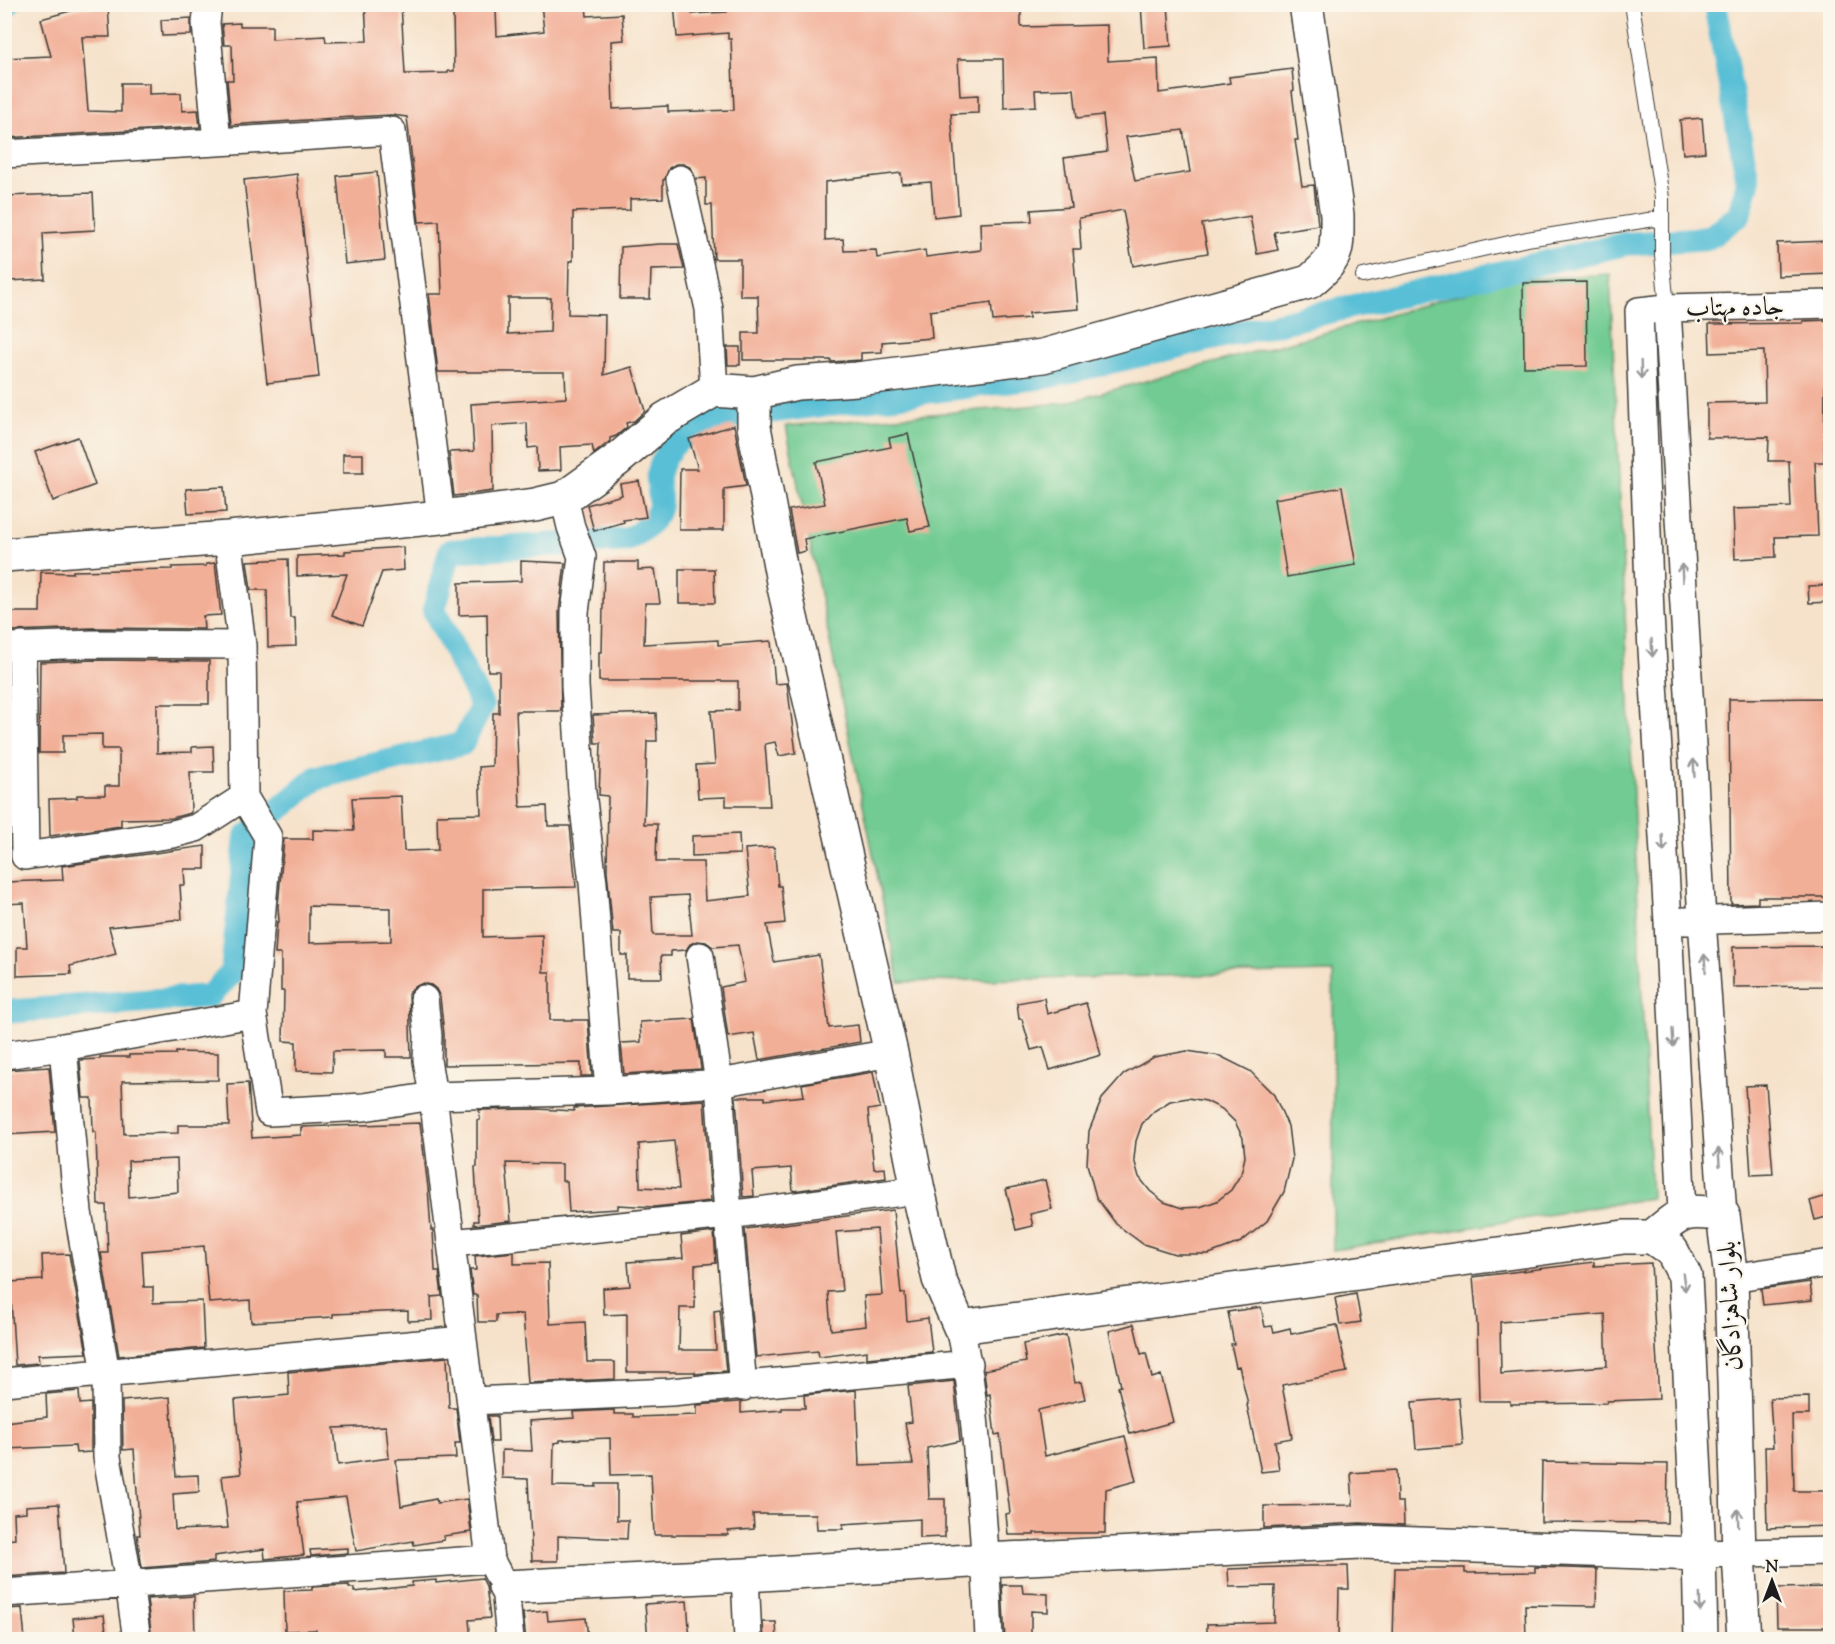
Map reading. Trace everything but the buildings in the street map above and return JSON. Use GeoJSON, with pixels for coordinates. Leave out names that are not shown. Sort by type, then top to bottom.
{"type":"FeatureCollection","features":[{"type":"Feature","properties":{"kind":"main road"},"geometry":{"type":"LineString","coordinates":[[4,555],[228,538],[441,517],[535,505],[567,512],[617,459],[664,419],[714,390],[754,393],[797,383],[857,379],[1043,356],[1309,282],[1329,265],[1337,248],[1337,215],[1306,4]]}},
{"type":"Feature","properties":{"kind":"main road"},"geometry":{"type":"LineString","coordinates":[[754,393],[754,427],[786,598],[891,1053],[918,1190],[939,1279],[960,1327],[1624,1237],[1652,1237],[1682,1213]]}},
{"type":"Feature","properties":{"kind":"main road","name":"بلوار شاهزادگان"},"geometry":{"type":"LineString","coordinates":[[1682,1213],[1702,1212],[1723,1215],[1731,1278],[1738,1554],[1744,1640]]}},
{"type":"Feature","properties":{"kind":"main road","name":"بلوار شاهزادگان"},"geometry":{"type":"LineString","coordinates":[[1652,1237],[1672,1251],[1685,1276],[1701,1640]]}},
{"type":"Feature","properties":{"kind":"main road"},"geometry":{"type":"LineString","coordinates":[[505,1587],[1361,1542],[1699,1554]]}},
{"type":"Feature","properties":{"kind":"street"},"geometry":{"type":"LineString","coordinates":[[207,14],[217,142]]}},
{"type":"Feature","properties":{"kind":"street"},"geometry":{"type":"LineString","coordinates":[[4,154],[392,131],[441,517]]}},
{"type":"Feature","properties":{"kind":"street"},"geometry":{"type":"LineString","coordinates":[[680,178],[709,309],[714,390]]}},
{"type":"Feature","properties":{"kind":"street","name":"جاده مهتاب"},"geometry":{"type":"LineString","coordinates":[[1668,922],[1650,615],[1639,311],[1667,308],[1830,304]]}},
{"type":"Feature","properties":{"kind":"street"},"geometry":{"type":"LineString","coordinates":[[1667,308],[1702,920],[1723,1215]]}},
{"type":"Feature","properties":{"kind":"street"},"geometry":{"type":"LineString","coordinates":[[567,512],[582,556],[575,612],[575,686],[582,792],[593,883],[609,1092]]}},
{"type":"Feature","properties":{"kind":"street"},"geometry":{"type":"LineString","coordinates":[[228,538],[242,645],[244,797],[268,837],[253,1014],[269,1112],[364,1107],[433,1096],[609,1092],[719,1083],[891,1053]]}},
{"type":"Feature","properties":{"kind":"street"},"geometry":{"type":"LineString","coordinates":[[242,645],[13,646],[15,857],[173,834],[196,828],[244,797]]}},
{"type":"Feature","properties":{"kind":"street"},"geometry":{"type":"LineString","coordinates":[[1682,1213],[1668,922],[1830,916]]}},
{"type":"Feature","properties":{"kind":"street"},"geometry":{"type":"LineString","coordinates":[[700,956],[719,1083],[743,1387]]}},
{"type":"Feature","properties":{"kind":"street"},"geometry":{"type":"LineString","coordinates":[[424,999],[428,1036],[427,1060],[490,1559],[505,1587],[510,1640]]}},
{"type":"Feature","properties":{"kind":"street"},"geometry":{"type":"LineString","coordinates":[[4,1055],[253,1014]]}},
{"type":"Feature","properties":{"kind":"street"},"geometry":{"type":"LineString","coordinates":[[63,1047],[78,1212],[106,1373],[107,1456],[137,1640]]}},
{"type":"Feature","properties":{"kind":"street"},"geometry":{"type":"LineString","coordinates":[[451,1243],[728,1215],[918,1190]]}},
{"type":"Feature","properties":{"kind":"street"},"geometry":{"type":"LineString","coordinates":[[1731,1278],[1830,1263]]}},
{"type":"Feature","properties":{"kind":"street"},"geometry":{"type":"LineString","coordinates":[[960,1327],[969,1364],[975,1415],[986,1560],[989,1640]]}},
{"type":"Feature","properties":{"kind":"street"},"geometry":{"type":"LineString","coordinates":[[4,1382],[463,1340]]}},
{"type":"Feature","properties":{"kind":"street"},"geometry":{"type":"LineString","coordinates":[[471,1401],[743,1387],[969,1364]]}},
{"type":"Feature","properties":{"kind":"street"},"geometry":{"type":"LineString","coordinates":[[1699,1554],[1830,1551]]}},
{"type":"Feature","properties":{"kind":"street"},"geometry":{"type":"LineString","coordinates":[[4,1593],[490,1559]]}},
{"type":"Feature","properties":{"kind":"street"},"geometry":{"type":"LineString","coordinates":[[745,1575],[748,1640]]}},
{"type":"Feature","properties":{"kind":"lane"},"geometry":{"type":"LineString","coordinates":[[1632,4],[1662,198],[1662,255],[1667,308]]}},
{"type":"Feature","properties":{"kind":"lane"},"geometry":{"type":"LineString","coordinates":[[1363,276],[1527,238],[1661,218]]}},
{"type":"Feature","properties":{"kind":"green space"},"geometry":{"type":"Polygon","coordinates":[[[1610,274],[1651,1198],[1333,1250],[1333,972],[899,982],[786,426],[1064,403],[1376,319],[1508,280],[1610,274]]]}},
{"type":"Feature","properties":{"kind":"waterway"},"geometry":{"type":"LineString","coordinates":[[4,6],[8,4]]}},
{"type":"Feature","properties":{"kind":"waterway"},"geometry":{"type":"LineString","coordinates":[[4,1012],[209,996],[232,973],[246,837],[316,778],[462,744],[482,706],[434,610],[450,551],[626,540],[648,526],[659,510],[658,476],[666,455],[689,432],[709,422],[720,418],[1045,377],[1625,244],[1708,238],[1739,215],[1748,182],[1715,4]]}}]}
